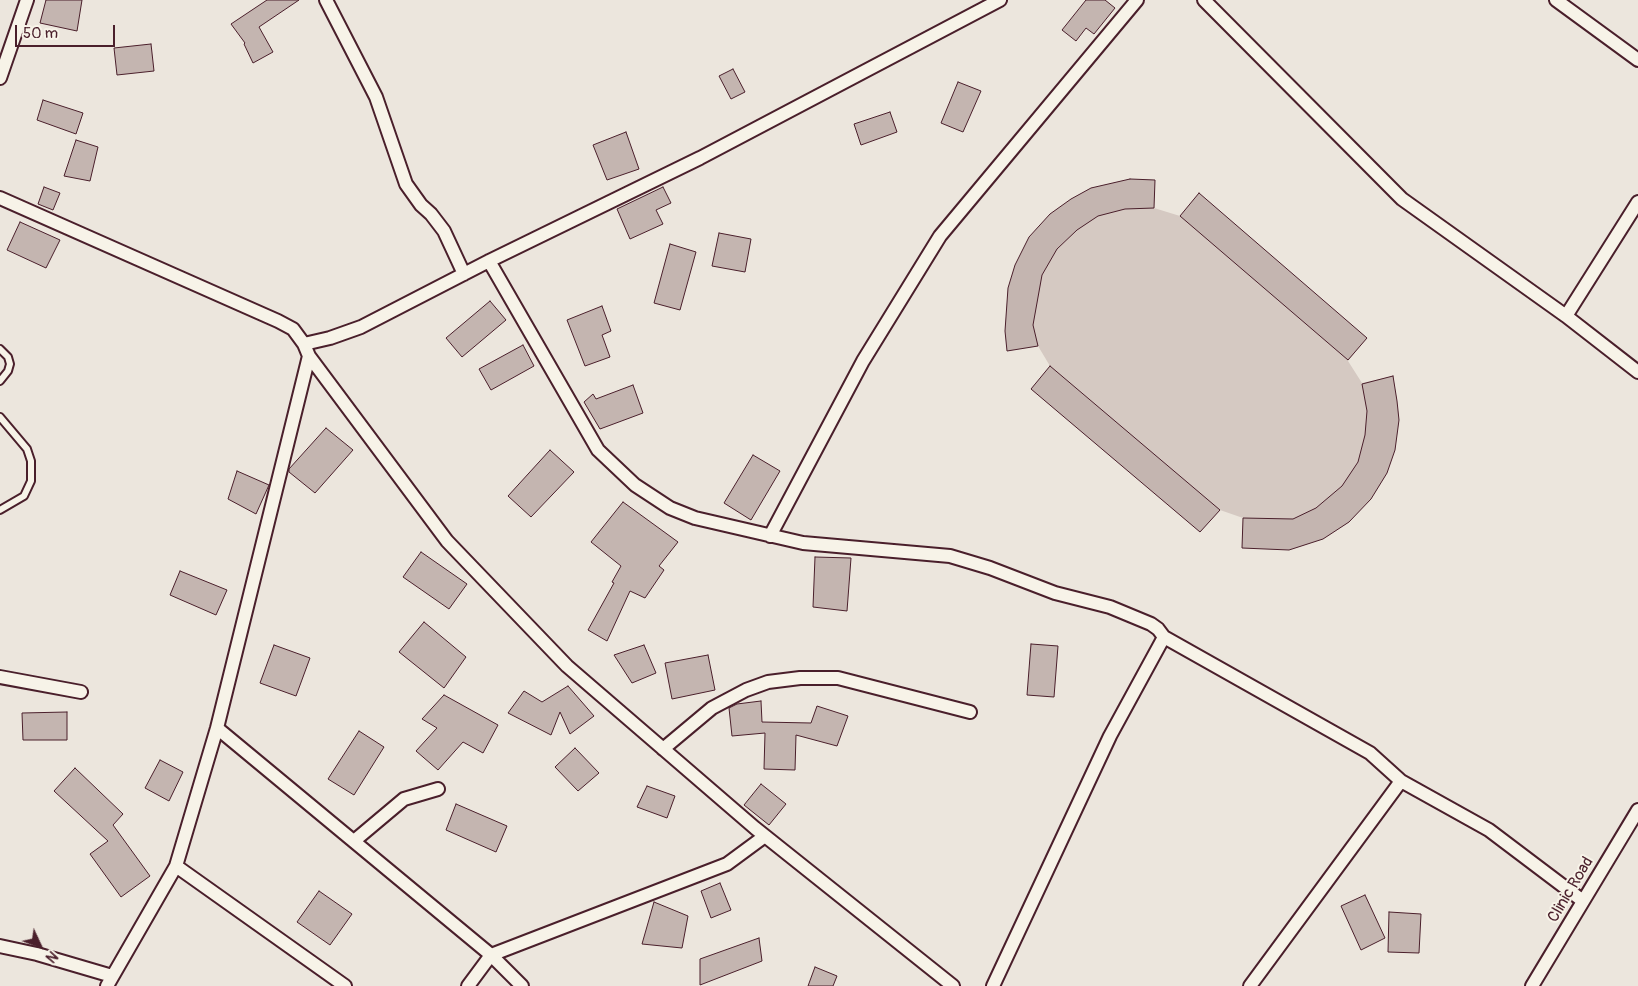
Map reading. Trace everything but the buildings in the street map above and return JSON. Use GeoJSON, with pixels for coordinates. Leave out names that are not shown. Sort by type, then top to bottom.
{"type":"FeatureCollection","features":[{"type":"Feature","properties":{"kind":"street"},"geometry":{"type":"LineString","coordinates":[[0,78],[27,0]]}},
{"type":"Feature","properties":{"kind":"street"},"geometry":{"type":"LineString","coordinates":[[326,0],[376,97],[406,184],[421,205],[444,230],[464,274]]}},
{"type":"Feature","properties":{"kind":"street"},"geometry":{"type":"LineString","coordinates":[[304,344],[330,338],[361,327],[489,261],[700,158],[1000,0]]}},
{"type":"Feature","properties":{"kind":"street"},"geometry":{"type":"LineString","coordinates":[[770,536],[863,362],[940,236],[1137,0]]}},
{"type":"Feature","properties":{"kind":"street"},"geometry":{"type":"LineString","coordinates":[[1204,0],[1402,199],[1566,316],[1638,372]]}},
{"type":"Feature","properties":{"kind":"street"},"geometry":{"type":"LineString","coordinates":[[1556,0],[1638,60]]}},
{"type":"Feature","properties":{"kind":"street"},"geometry":{"type":"LineString","coordinates":[[0,198],[293,329],[304,344],[309,356],[447,541],[567,666],[765,836],[953,986]]}},
{"type":"Feature","properties":{"kind":"street"},"geometry":{"type":"LineString","coordinates":[[1566,316],[1638,202]]}},
{"type":"Feature","properties":{"kind":"street"},"geometry":{"type":"LineString","coordinates":[[489,261],[598,450],[634,485],[670,508],[695,518],[803,543],[950,556],[990,568],[1055,593],[1110,607],[1151,624],[1164,637],[1370,753],[1401,781],[1489,830],[1583,901]]}},
{"type":"Feature","properties":{"kind":"street"},"geometry":{"type":"LineString","coordinates":[[0,946],[37,954],[109,981],[176,866],[217,728],[309,356]]}},
{"type":"Feature","properties":{"kind":"street"},"geometry":{"type":"LineString","coordinates":[[992,986],[1110,736],[1164,637]]}},
{"type":"Feature","properties":{"kind":"street"},"geometry":{"type":"LineString","coordinates":[[0,678],[81,692]]}},
{"type":"Feature","properties":{"kind":"street"},"geometry":{"type":"LineString","coordinates":[[664,749],[712,708],[737,694],[768,682],[800,678],[838,678],[970,712]]}},
{"type":"Feature","properties":{"kind":"street"},"geometry":{"type":"LineString","coordinates":[[217,728],[491,955],[522,986]]}},
{"type":"Feature","properties":{"kind":"street"},"geometry":{"type":"LineString","coordinates":[[1250,986],[1401,781]]}},
{"type":"Feature","properties":{"kind":"street"},"geometry":{"type":"LineString","coordinates":[[354,841],[404,799],[438,789]]}},
{"type":"Feature","properties":{"kind":"street","name":"Clinic Road"},"geometry":{"type":"LineString","coordinates":[[1532,986],[1638,810]]}},
{"type":"Feature","properties":{"kind":"street"},"geometry":{"type":"LineString","coordinates":[[468,986],[491,955],[727,864],[765,836]]}},
{"type":"Feature","properties":{"kind":"street"},"geometry":{"type":"LineString","coordinates":[[176,866],[345,986]]}},
{"type":"Feature","properties":{"kind":"lane"},"geometry":{"type":"LineString","coordinates":[[0,349],[8,357],[10,364],[8,371],[0,381]]}},
{"type":"Feature","properties":{"kind":"lane"},"geometry":{"type":"LineString","coordinates":[[0,417],[27,450],[31,462],[31,480],[24,496],[0,510]]}},
{"type":"Feature","properties":{"kind":"shaded area"},"geometry":{"type":"Polygon","coordinates":[[[1130,179],[1155,180],[1154,208],[1180,216],[1199,193],[1367,338],[1348,361],[1362,383],[1393,376],[1399,420],[1387,473],[1371,499],[1349,522],[1323,539],[1289,550],[1242,548],[1243,518],[1220,510],[1200,532],[1031,389],[1050,366],[1038,346],[1007,351],[1005,331],[1008,288],[1050,214],[1091,188],[1130,179]]]}}]}
